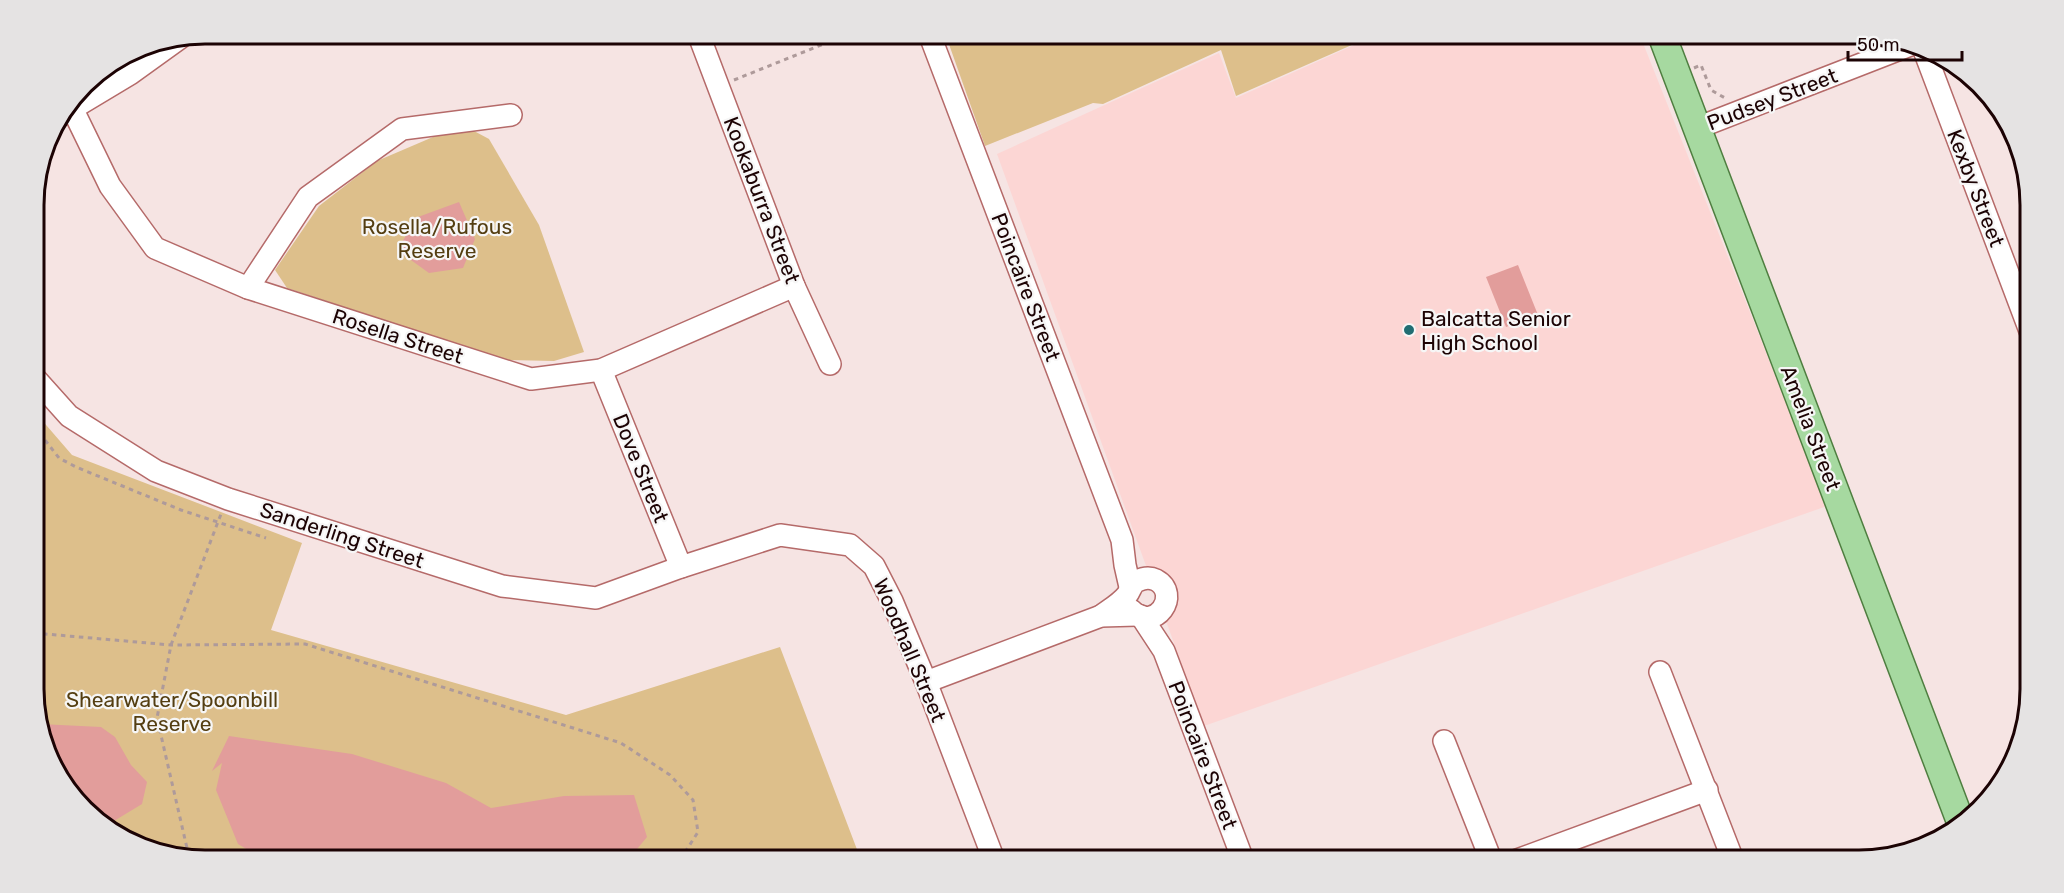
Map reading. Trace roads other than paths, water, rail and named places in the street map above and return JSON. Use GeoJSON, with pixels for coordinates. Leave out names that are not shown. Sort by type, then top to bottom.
{"type":"FeatureCollection","features":[{"type":"Feature","properties":{"kind":"main road","name":"Amelia Street"},"geometry":{"type":"LineString","coordinates":[[1666,44],[1705,125],[1970,805]]}},
{"type":"Feature","properties":{"kind":"main road","name":"Amelia Street"},"geometry":{"type":"LineString","coordinates":[[1682,44],[1691,69],[1705,125],[1958,815]]}},
{"type":"Feature","properties":{"kind":"street","name":"Kookaburra Street"},"geometry":{"type":"LineString","coordinates":[[702,44],[794,286],[830,364]]}},
{"type":"Feature","properties":{"kind":"street","name":"Poincaire Street"},"geometry":{"type":"LineString","coordinates":[[933,44],[1122,540],[1129,591]]}},
{"type":"Feature","properties":{"kind":"street"},"geometry":{"type":"LineString","coordinates":[[78,105],[130,74],[165,49]]}},
{"type":"Feature","properties":{"kind":"street","name":"Pudsey Street"},"geometry":{"type":"LineString","coordinates":[[1705,125],[1900,49]]}},
{"type":"Feature","properties":{"kind":"street","name":"Kexby Street"},"geometry":{"type":"LineString","coordinates":[[1927,59],[2020,305]]}},
{"type":"Feature","properties":{"kind":"street"},"geometry":{"type":"LineString","coordinates":[[248,288],[308,197],[402,129],[512,115]]}},
{"type":"Feature","properties":{"kind":"street","name":"Rosella Street"},"geometry":{"type":"LineString","coordinates":[[69,118],[110,186],[155,248],[248,288],[531,379],[601,370],[794,286]]}},
{"type":"Feature","properties":{"kind":"street","name":"Dove Street"},"geometry":{"type":"LineString","coordinates":[[601,370],[681,567]]}},
{"type":"Feature","properties":{"kind":"street","name":"Sanderling Street"},"geometry":{"type":"LineString","coordinates":[[44,388],[69,416],[156,471],[228,499],[502,586],[596,598],[681,567]]}},
{"type":"Feature","properties":{"kind":"street","name":"Woodhall Street"},"geometry":{"type":"LineString","coordinates":[[681,567],[780,535],[850,545],[874,566],[892,601],[926,682],[990,850]]}},
{"type":"Feature","properties":{"kind":"street","name":"Poincaire Street"},"geometry":{"type":"LineString","coordinates":[[1122,540],[1157,581]]}},
{"type":"Feature","properties":{"kind":"street"},"geometry":{"type":"LineString","coordinates":[[926,682],[1101,616],[1155,616],[1166,603],[1166,594],[1162,585],[1157,581],[1142,579],[1101,616]]}},
{"type":"Feature","properties":{"kind":"street"},"geometry":{"type":"LineString","coordinates":[[1129,591],[1129,607],[1139,616]]}},
{"type":"Feature","properties":{"kind":"street","name":"Poincaire Street"},"geometry":{"type":"LineString","coordinates":[[1163,609],[1164,651]]}},
{"type":"Feature","properties":{"kind":"street","name":"Poincaire Street"},"geometry":{"type":"LineString","coordinates":[[1139,616],[1164,651],[1239,849]]}},
{"type":"Feature","properties":{"kind":"street"},"geometry":{"type":"LineString","coordinates":[[1660,672],[1729,849]]}},
{"type":"Feature","properties":{"kind":"street"},"geometry":{"type":"LineString","coordinates":[[1444,741],[1487,849]]}},
{"type":"Feature","properties":{"kind":"street"},"geometry":{"type":"LineString","coordinates":[[1546,849],[1707,790]]}},
{"type":"Feature","properties":{"kind":"place","name":"Balcatta Senior High School"},"geometry":{"type":"Point","coordinates":[1409,330]}},
{"type":"Feature","properties":{"kind":"park label","name":"Rosella/Rufous Reserve"},"geometry":{"type":"Point","coordinates":[437,238]}},
{"type":"Feature","properties":{"kind":"park label","name":"Shearwater/Spoonbill Reserve"},"geometry":{"type":"Point","coordinates":[172,711]}}]}
